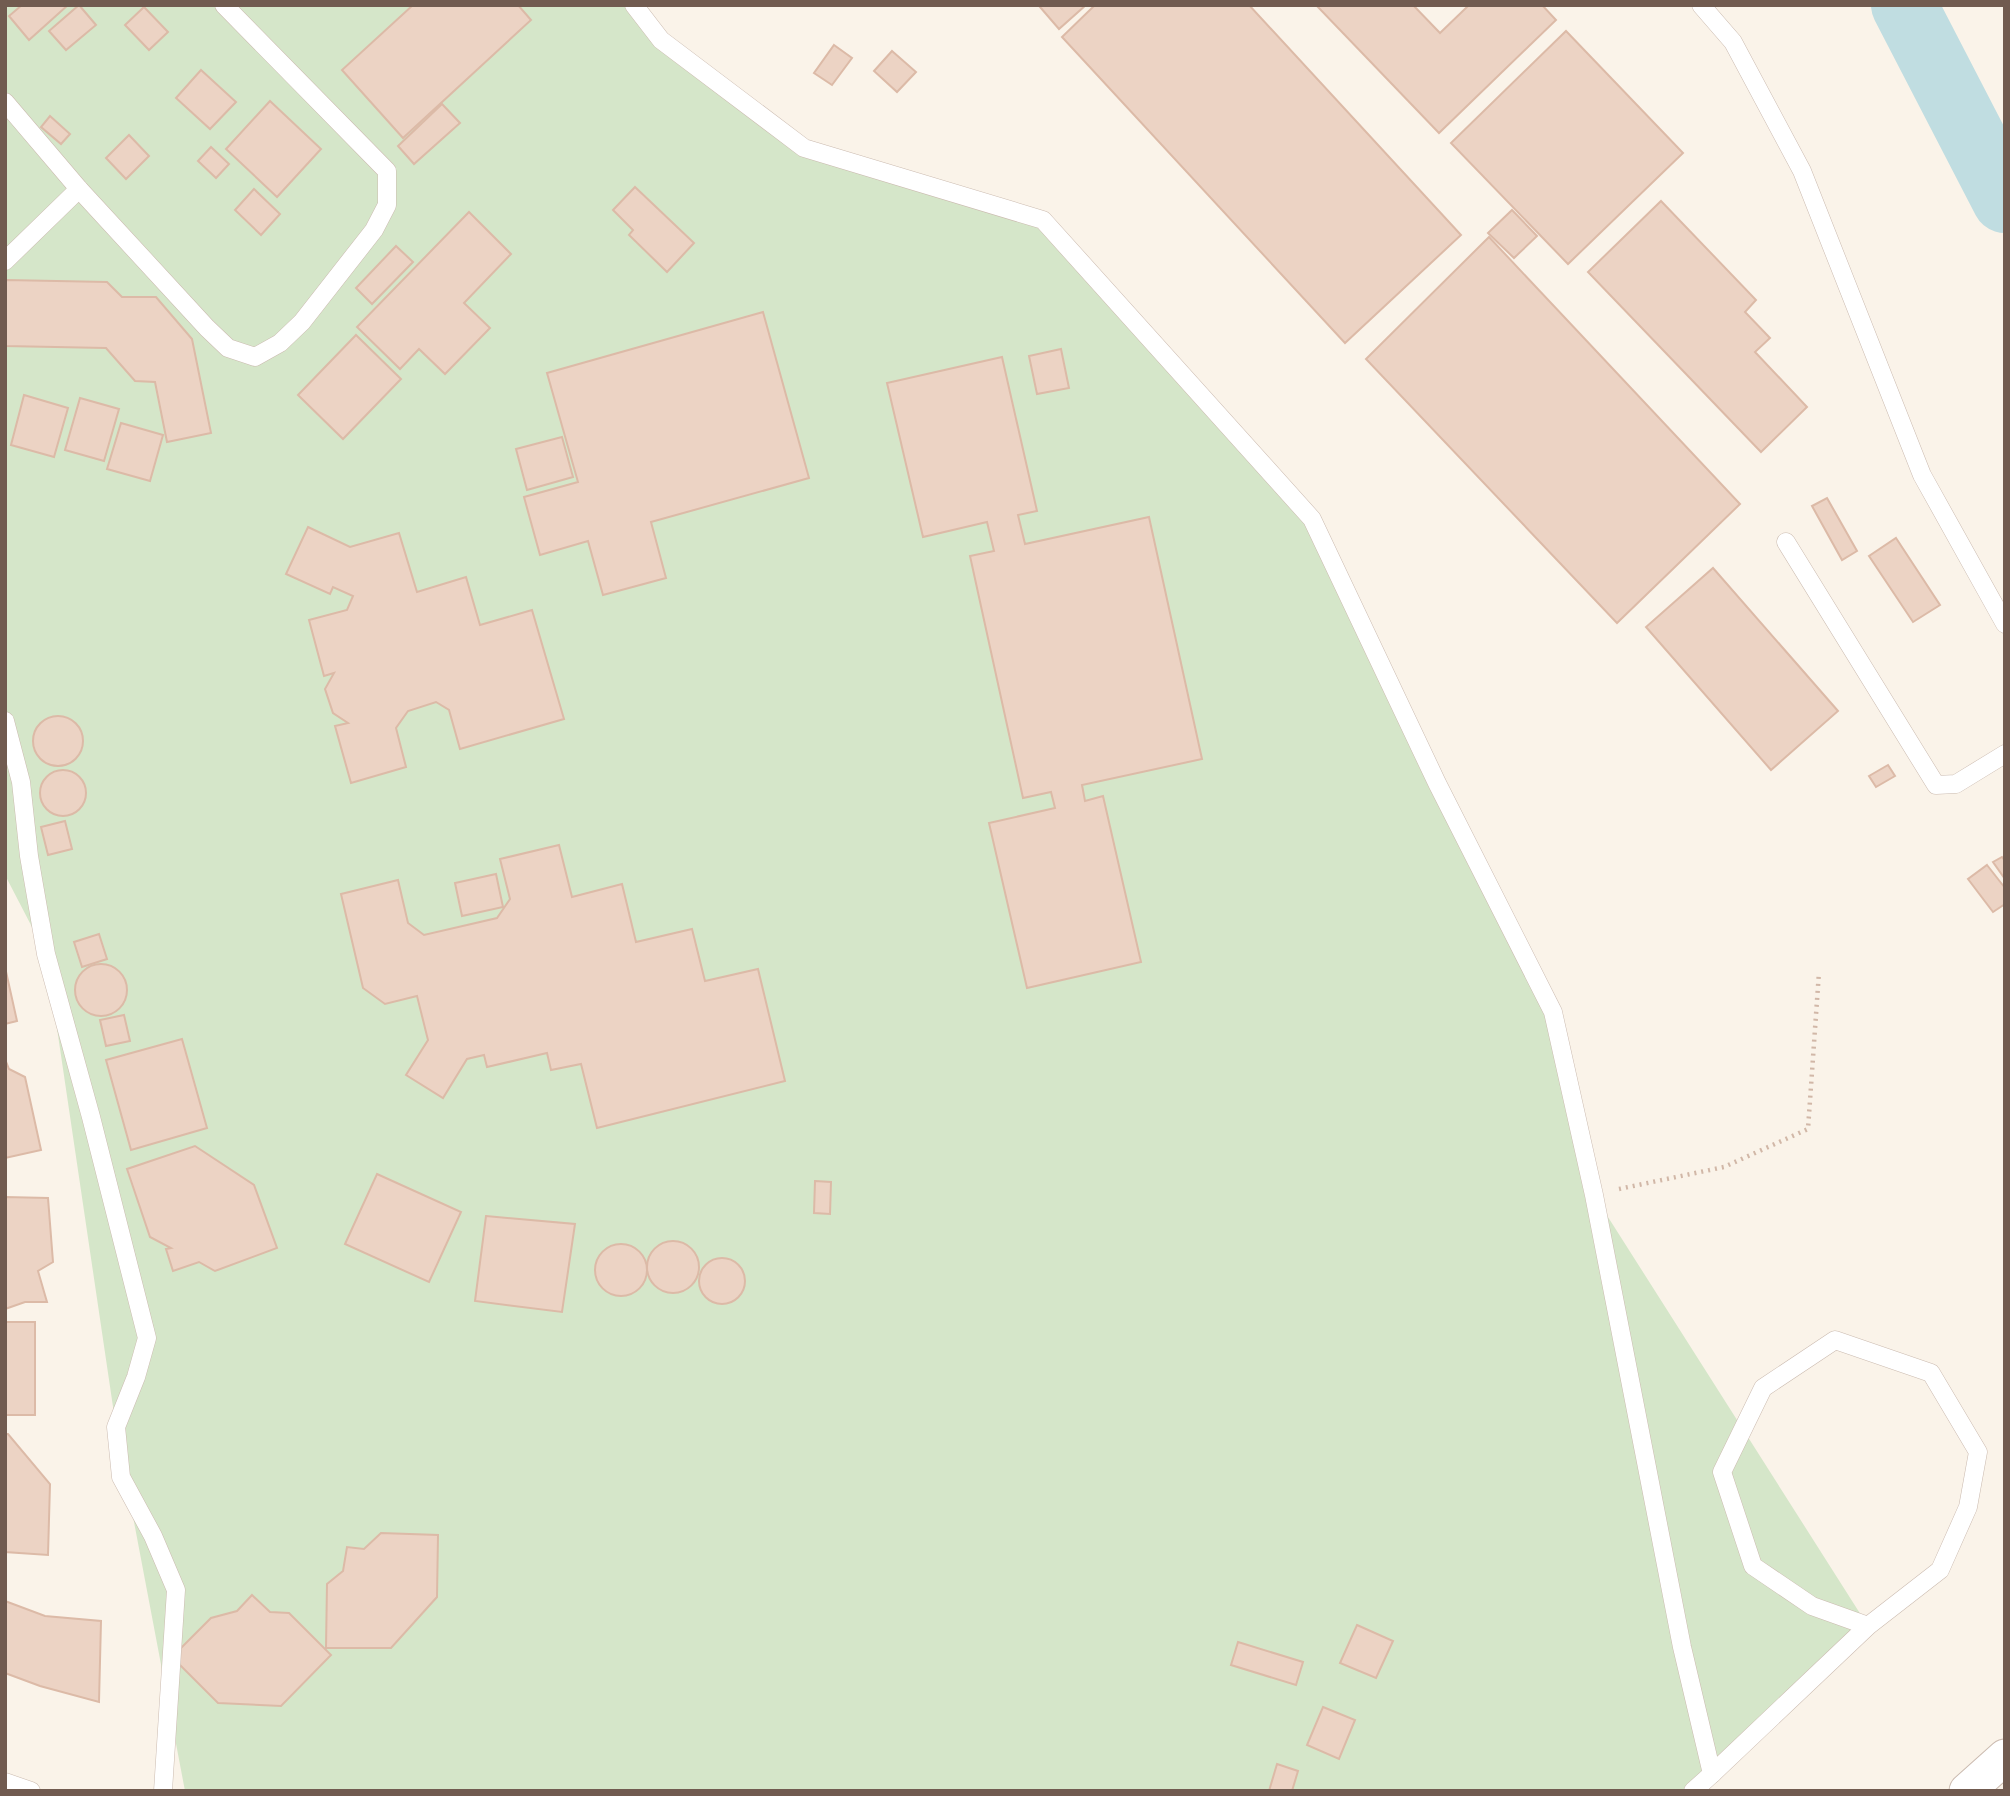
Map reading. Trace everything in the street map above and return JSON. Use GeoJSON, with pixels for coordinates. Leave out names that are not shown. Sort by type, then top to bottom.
{"type":"FeatureCollection","features":[{"type":"Feature","properties":{"kind":"street"},"geometry":{"type":"LineString","coordinates":[[1967,1791],[2005,1757]]}},
{"type":"Feature","properties":{"kind":"lane"},"geometry":{"type":"LineString","coordinates":[[5,102],[79,189],[228,348],[255,357],[280,343],[302,322],[374,230],[387,205],[387,171],[224,5]]}},
{"type":"Feature","properties":{"kind":"lane"},"geometry":{"type":"LineString","coordinates":[[634,5],[661,40],[804,148],[1043,220],[1312,519],[1437,783],[1553,1012],[1594,1195],[1682,1647],[1712,1774]]}},
{"type":"Feature","properties":{"kind":"lane"},"geometry":{"type":"LineString","coordinates":[[1701,5],[1733,42],[1802,171],[1922,475],[2005,624]]}},
{"type":"Feature","properties":{"kind":"lane"},"geometry":{"type":"LineString","coordinates":[[5,261],[79,189]]}},
{"type":"Feature","properties":{"kind":"lane"},"geometry":{"type":"LineString","coordinates":[[1786,542],[1937,785],[1956,784],[2005,754]]}},
{"type":"Feature","properties":{"kind":"lane"},"geometry":{"type":"LineString","coordinates":[[5,720],[20,782],[29,856],[46,954],[147,1338],[136,1377],[116,1427],[121,1478],[153,1536],[176,1590],[163,1791]]}},
{"type":"Feature","properties":{"kind":"lane"},"geometry":{"type":"LineString","coordinates":[[1693,1791],[1868,1626],[1940,1570],[1968,1507],[1978,1452],[1931,1373],[1835,1340],[1763,1388],[1722,1472],[1753,1566],[1812,1606],[1868,1626]]}},
{"type":"Feature","properties":{"kind":"lane"},"geometry":{"type":"LineString","coordinates":[[5,1782],[30,1791]]}},
{"type":"Feature","properties":{"kind":"path"},"geometry":{"type":"LineString","coordinates":[[1594,1195],[1724,1167],[1808,1129],[1819,972]]}},
{"type":"Feature","properties":{"kind":"green space"},"geometry":{"type":"Polygon","coordinates":[[[5,5],[634,5],[661,40],[804,148],[1043,220],[1312,519],[1553,1012],[1594,1195],[1868,1626],[1699,1791],[185,1791],[116,1427],[46,954],[5,875],[5,5]]]}},
{"type":"Feature","properties":{"kind":"building"},"geometry":{"type":"Polygon","coordinates":[[[22,5],[68,5],[29,40],[9,16],[22,5]]]}},
{"type":"Feature","properties":{"kind":"building"},"geometry":{"type":"Polygon","coordinates":[[[79,5],[96,25],[66,50],[49,31],[79,5]]]}},
{"type":"Feature","properties":{"kind":"building"},"geometry":{"type":"Polygon","coordinates":[[[413,5],[518,5],[531,20],[403,138],[342,70],[413,5]]]}},
{"type":"Feature","properties":{"kind":"building"},"geometry":{"type":"Polygon","coordinates":[[[1086,5],[1059,29],[1040,7],[1086,5]]]}},
{"type":"Feature","properties":{"kind":"building"},"geometry":{"type":"Polygon","coordinates":[[[1095,5],[1249,5],[1461,235],[1345,343],[1062,37],[1095,5]]]}},
{"type":"Feature","properties":{"kind":"building"},"geometry":{"type":"Polygon","coordinates":[[[1316,5],[1413,5],[1440,33],[1469,5],[1542,5],[1556,20],[1439,133],[1316,5]]]}},
{"type":"Feature","properties":{"kind":"building"},"geometry":{"type":"Polygon","coordinates":[[[144,7],[168,32],[149,50],[125,25],[144,7]]]}},
{"type":"Feature","properties":{"kind":"building"},"geometry":{"type":"Polygon","coordinates":[[[1566,31],[1683,153],[1568,264],[1451,143],[1566,31]]]}},
{"type":"Feature","properties":{"kind":"building"},"geometry":{"type":"Polygon","coordinates":[[[834,45],[852,58],[832,85],[814,73],[834,45]]]}},
{"type":"Feature","properties":{"kind":"building"},"geometry":{"type":"Polygon","coordinates":[[[892,51],[916,72],[897,92],[874,71],[892,51]]]}},
{"type":"Feature","properties":{"kind":"building"},"geometry":{"type":"Polygon","coordinates":[[[201,70],[236,102],[210,129],[176,98],[201,70]]]}},
{"type":"Feature","properties":{"kind":"building"},"geometry":{"type":"Polygon","coordinates":[[[270,101],[321,149],[277,197],[226,149],[270,101]]]}},
{"type":"Feature","properties":{"kind":"building"},"geometry":{"type":"Polygon","coordinates":[[[442,104],[460,123],[414,164],[398,146],[442,104]]]}},
{"type":"Feature","properties":{"kind":"building"},"geometry":{"type":"Polygon","coordinates":[[[50,116],[70,134],[61,144],[41,127],[50,116]]]}},
{"type":"Feature","properties":{"kind":"building"},"geometry":{"type":"Polygon","coordinates":[[[129,135],[149,156],[126,179],[106,158],[129,135]]]}},
{"type":"Feature","properties":{"kind":"building"},"geometry":{"type":"Polygon","coordinates":[[[211,147],[229,164],[216,178],[198,161],[211,147]]]}},
{"type":"Feature","properties":{"kind":"building"},"geometry":{"type":"Polygon","coordinates":[[[635,187],[694,243],[667,272],[629,235],[633,230],[613,210],[635,187]]]}},
{"type":"Feature","properties":{"kind":"building"},"geometry":{"type":"Polygon","coordinates":[[[254,189],[280,214],[261,235],[235,210],[254,189]]]}},
{"type":"Feature","properties":{"kind":"building"},"geometry":{"type":"Polygon","coordinates":[[[1661,201],[1756,300],[1745,312],[1770,338],[1755,352],[1807,407],[1761,452],[1588,272],[1661,201]]]}},
{"type":"Feature","properties":{"kind":"building"},"geometry":{"type":"Polygon","coordinates":[[[1512,210],[1537,236],[1514,258],[1488,233],[1512,210]]]}},
{"type":"Feature","properties":{"kind":"building"},"geometry":{"type":"Polygon","coordinates":[[[469,212],[511,254],[464,303],[490,328],[445,374],[419,349],[400,369],[357,327],[469,212]]]}},
{"type":"Feature","properties":{"kind":"building"},"geometry":{"type":"Polygon","coordinates":[[[1489,237],[1740,504],[1617,623],[1366,359],[1489,237]]]}},
{"type":"Feature","properties":{"kind":"building"},"geometry":{"type":"Polygon","coordinates":[[[396,246],[413,262],[372,304],[356,288],[396,246]]]}},
{"type":"Feature","properties":{"kind":"building"},"geometry":{"type":"Polygon","coordinates":[[[6,280],[107,282],[122,297],[156,297],[192,339],[211,433],[167,442],[155,382],[135,381],[106,348],[5,346],[6,280]]]}},
{"type":"Feature","properties":{"kind":"building"},"geometry":{"type":"Polygon","coordinates":[[[763,312],[809,478],[651,522],[666,578],[603,595],[588,541],[540,555],[524,497],[578,482],[547,373],[763,312]]]}},
{"type":"Feature","properties":{"kind":"building"},"geometry":{"type":"Polygon","coordinates":[[[356,335],[401,379],[343,439],[298,395],[356,335]]]}},
{"type":"Feature","properties":{"kind":"building"},"geometry":{"type":"Polygon","coordinates":[[[1061,349],[1069,388],[1037,394],[1029,356],[1061,349]]]}},
{"type":"Feature","properties":{"kind":"building"},"geometry":{"type":"Polygon","coordinates":[[[1002,357],[1037,511],[1018,515],[1025,544],[1149,517],[1202,759],[1082,785],[1085,801],[1103,796],[1141,962],[1027,988],[989,823],[1055,808],[1051,792],[1023,798],[970,556],[994,551],[987,522],[923,537],[887,383],[1002,357]]]}},
{"type":"Feature","properties":{"kind":"building"},"geometry":{"type":"Polygon","coordinates":[[[24,395],[68,408],[54,457],[11,445],[24,395]]]}},
{"type":"Feature","properties":{"kind":"building"},"geometry":{"type":"Polygon","coordinates":[[[80,398],[119,409],[104,461],[65,450],[80,398]]]}},
{"type":"Feature","properties":{"kind":"building"},"geometry":{"type":"Polygon","coordinates":[[[121,423],[163,435],[150,481],[107,469],[121,423]]]}},
{"type":"Feature","properties":{"kind":"building"},"geometry":{"type":"Polygon","coordinates":[[[562,437],[573,477],[527,490],[516,449],[562,437]]]}},
{"type":"Feature","properties":{"kind":"building"},"geometry":{"type":"Polygon","coordinates":[[[1827,498],[1857,551],[1842,560],[1812,506],[1827,498]]]}},
{"type":"Feature","properties":{"kind":"building"},"geometry":{"type":"Polygon","coordinates":[[[308,527],[350,547],[399,533],[417,592],[466,577],[480,625],[532,610],[564,719],[460,749],[449,710],[436,702],[408,711],[396,728],[406,767],[351,783],[335,726],[348,723],[333,713],[325,689],[334,673],[324,676],[309,620],[347,610],[353,596],[333,587],[330,594],[286,574],[308,527]]]}},
{"type":"Feature","properties":{"kind":"building"},"geometry":{"type":"Polygon","coordinates":[[[1896,538],[1940,605],[1913,622],[1869,556],[1896,538]]]}},
{"type":"Feature","properties":{"kind":"building"},"geometry":{"type":"Polygon","coordinates":[[[1713,568],[1838,711],[1771,770],[1646,627],[1713,568]]]}},
{"type":"Feature","properties":{"kind":"building"},"geometry":{"type":"Polygon","coordinates":[[[58,716],[76,723],[83,741],[76,759],[58,766],[40,759],[33,741],[40,723],[58,716]]]}},
{"type":"Feature","properties":{"kind":"building"},"geometry":{"type":"Polygon","coordinates":[[[1888,765],[1895,776],[1876,787],[1869,776],[1888,765]]]}},
{"type":"Feature","properties":{"kind":"building"},"geometry":{"type":"Polygon","coordinates":[[[63,770],[80,776],[86,793],[80,810],[63,816],[46,810],[40,793],[46,776],[63,770]]]}},
{"type":"Feature","properties":{"kind":"building"},"geometry":{"type":"Polygon","coordinates":[[[65,821],[72,849],[48,855],[41,827],[65,821]]]}},
{"type":"Feature","properties":{"kind":"building"},"geometry":{"type":"Polygon","coordinates":[[[559,845],[572,897],[622,884],[636,942],[692,929],[705,981],[758,969],[785,1081],[597,1128],[581,1064],[551,1070],[547,1053],[487,1067],[484,1055],[467,1059],[443,1098],[406,1075],[428,1040],[417,996],[385,1004],[363,988],[341,894],[398,880],[408,923],[424,935],[497,918],[510,899],[500,859],[559,845]]]}},
{"type":"Feature","properties":{"kind":"building"},"geometry":{"type":"Polygon","coordinates":[[[2002,857],[2005,861],[2005,879],[1993,862],[2002,857]]]}},
{"type":"Feature","properties":{"kind":"building"},"geometry":{"type":"Polygon","coordinates":[[[1987,865],[2005,888],[2005,904],[1993,912],[1968,879],[1987,865]]]}},
{"type":"Feature","properties":{"kind":"building"},"geometry":{"type":"Polygon","coordinates":[[[496,874],[503,907],[462,916],[455,883],[496,874]]]}},
{"type":"Feature","properties":{"kind":"building"},"geometry":{"type":"Polygon","coordinates":[[[99,934],[107,959],[82,967],[74,942],[99,934]]]}},
{"type":"Feature","properties":{"kind":"building"},"geometry":{"type":"Polygon","coordinates":[[[101,964],[111,966],[119,972],[125,980],[125,1000],[119,1008],[111,1014],[101,1016],[91,1014],[83,1008],[77,1000],[75,990],[77,980],[83,972],[91,966],[101,964]]]}},
{"type":"Feature","properties":{"kind":"building"},"geometry":{"type":"Polygon","coordinates":[[[5,967],[17,1021],[5,1024],[5,967]]]}},
{"type":"Feature","properties":{"kind":"building"},"geometry":{"type":"Polygon","coordinates":[[[124,1015],[130,1041],[106,1046],[100,1020],[124,1015]]]}},
{"type":"Feature","properties":{"kind":"building"},"geometry":{"type":"Polygon","coordinates":[[[182,1039],[207,1128],[131,1150],[106,1060],[182,1039]]]}},
{"type":"Feature","properties":{"kind":"building"},"geometry":{"type":"Polygon","coordinates":[[[5,1059],[9,1069],[25,1077],[41,1150],[5,1158],[5,1059]]]}},
{"type":"Feature","properties":{"kind":"building"},"geometry":{"type":"Polygon","coordinates":[[[195,1146],[254,1185],[277,1248],[215,1271],[199,1262],[173,1271],[166,1249],[171,1248],[150,1237],[127,1169],[195,1146]]]}},
{"type":"Feature","properties":{"kind":"building"},"geometry":{"type":"Polygon","coordinates":[[[377,1174],[461,1212],[429,1282],[345,1244],[377,1174]]]}},
{"type":"Feature","properties":{"kind":"building"},"geometry":{"type":"Polygon","coordinates":[[[815,1181],[831,1182],[830,1214],[814,1213],[815,1181]]]}},
{"type":"Feature","properties":{"kind":"building"},"geometry":{"type":"Polygon","coordinates":[[[5,1197],[48,1198],[53,1262],[38,1271],[47,1302],[25,1302],[5,1309],[5,1197]]]}},
{"type":"Feature","properties":{"kind":"building"},"geometry":{"type":"Polygon","coordinates":[[[486,1216],[575,1224],[562,1312],[475,1301],[486,1216]]]}},
{"type":"Feature","properties":{"kind":"building"},"geometry":{"type":"Polygon","coordinates":[[[673,1241],[683,1243],[691,1249],[697,1257],[697,1277],[691,1285],[683,1291],[673,1293],[663,1291],[655,1285],[649,1277],[647,1267],[649,1257],[655,1249],[663,1243],[673,1241]]]}},
{"type":"Feature","properties":{"kind":"building"},"geometry":{"type":"Polygon","coordinates":[[[621,1244],[631,1246],[639,1252],[645,1260],[645,1280],[639,1288],[631,1294],[621,1296],[611,1294],[603,1288],[597,1280],[595,1270],[597,1260],[603,1252],[611,1246],[621,1244]]]}},
{"type":"Feature","properties":{"kind":"building"},"geometry":{"type":"Polygon","coordinates":[[[722,1258],[738,1265],[745,1281],[738,1297],[722,1304],[706,1297],[699,1281],[706,1265],[722,1258]]]}},
{"type":"Feature","properties":{"kind":"building"},"geometry":{"type":"Polygon","coordinates":[[[5,1322],[35,1322],[35,1415],[5,1415],[5,1322]]]}},
{"type":"Feature","properties":{"kind":"building"},"geometry":{"type":"Polygon","coordinates":[[[5,1434],[8,1434],[50,1484],[48,1555],[5,1552],[5,1434]]]}},
{"type":"Feature","properties":{"kind":"building"},"geometry":{"type":"Polygon","coordinates":[[[381,1533],[438,1535],[437,1597],[391,1648],[326,1648],[327,1584],[343,1571],[347,1547],[364,1549],[381,1533]]]}},
{"type":"Feature","properties":{"kind":"building"},"geometry":{"type":"Polygon","coordinates":[[[252,1595],[270,1612],[289,1613],[331,1655],[281,1706],[218,1703],[172,1657],[211,1618],[237,1611],[252,1595]]]}},
{"type":"Feature","properties":{"kind":"building"},"geometry":{"type":"Polygon","coordinates":[[[5,1601],[45,1616],[101,1621],[99,1702],[40,1686],[5,1673],[5,1601]]]}},
{"type":"Feature","properties":{"kind":"building"},"geometry":{"type":"Polygon","coordinates":[[[1357,1625],[1393,1641],[1376,1678],[1340,1663],[1357,1625]]]}},
{"type":"Feature","properties":{"kind":"building"},"geometry":{"type":"Polygon","coordinates":[[[1238,1642],[1303,1662],[1296,1685],[1231,1665],[1238,1642]]]}},
{"type":"Feature","properties":{"kind":"building"},"geometry":{"type":"Polygon","coordinates":[[[1323,1707],[1355,1720],[1339,1759],[1307,1745],[1323,1707]]]}},
{"type":"Feature","properties":{"kind":"building"},"geometry":{"type":"Polygon","coordinates":[[[1277,1764],[1298,1771],[1292,1791],[1269,1791],[1277,1764]]]}},
{"type":"Feature","properties":{"kind":"waterway"},"geometry":{"type":"LineString","coordinates":[[1904,5],[2005,200]]}}]}
